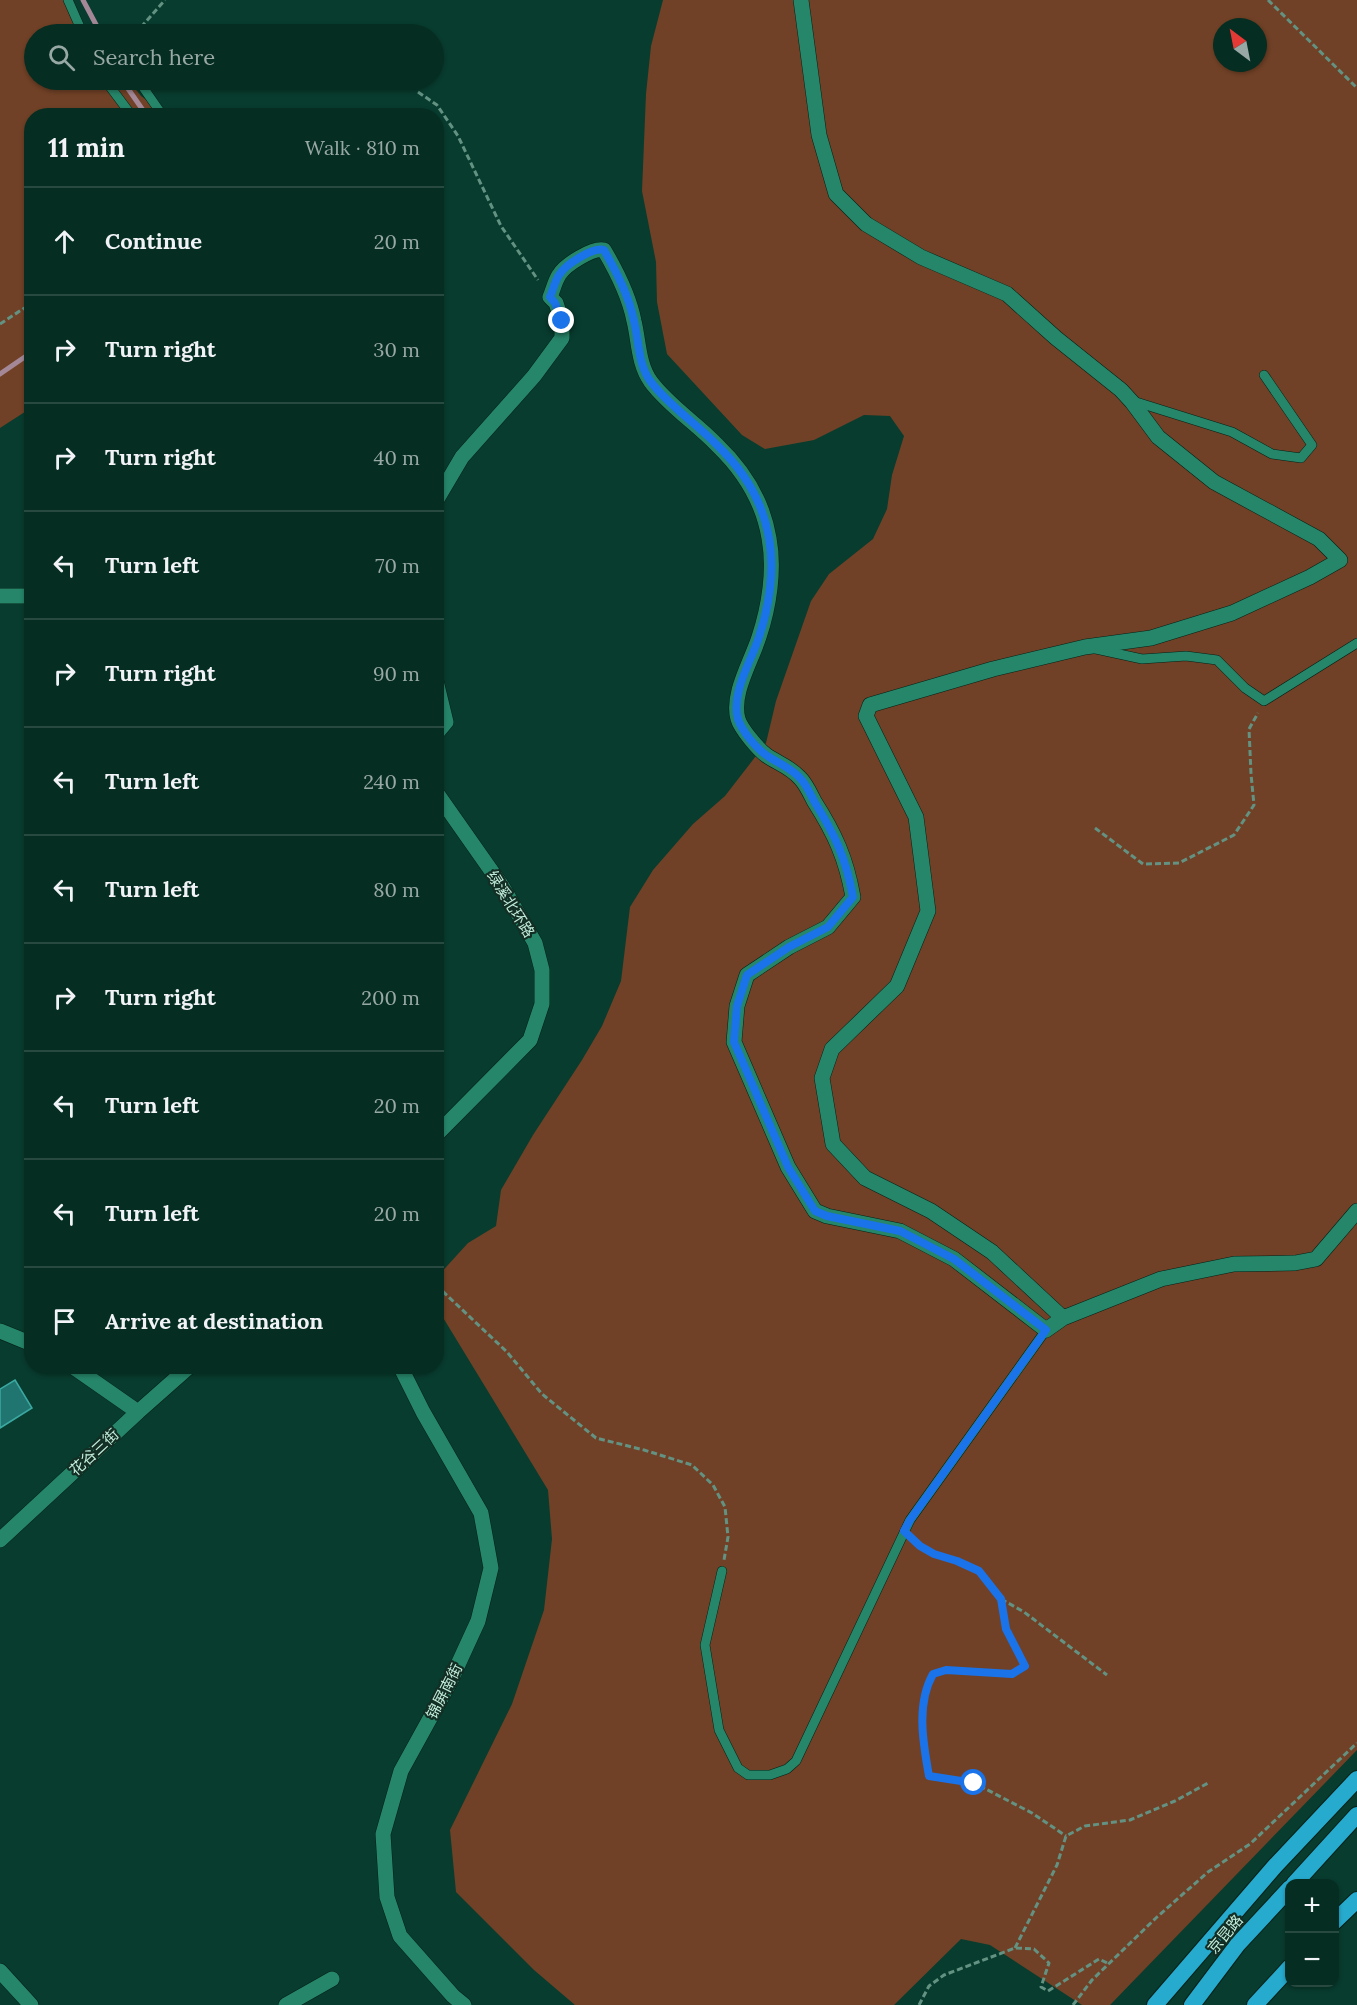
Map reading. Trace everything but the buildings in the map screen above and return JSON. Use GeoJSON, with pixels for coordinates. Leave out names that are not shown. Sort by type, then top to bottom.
{"type":"FeatureCollection","features":[{"type":"Feature","properties":{"kind":"highway"},"geometry":{"type":"LineString","coordinates":[[1155,2005],[1275,1866],[1357,1779]]}},
{"type":"Feature","properties":{"kind":"highway"},"geometry":{"type":"LineString","coordinates":[[1299,1879],[1357,1815]]}},
{"type":"Feature","properties":{"kind":"highway","name":"京昆路"},"geometry":{"type":"LineString","coordinates":[[1192,2005],[1238,1944],[1285,1893]]}},
{"type":"Feature","properties":{"kind":"highway"},"geometry":{"type":"LineString","coordinates":[[1339,1918],[1357,1900]]}},
{"type":"Feature","properties":{"kind":"highway"},"geometry":{"type":"LineString","coordinates":[[1255,2005],[1285,1972]]}},
{"type":"Feature","properties":{"kind":"street"},"geometry":{"type":"LineString","coordinates":[[801,0],[819,135],[836,194],[866,224],[921,256],[1007,294],[1131,400],[1158,437],[1214,482],[1319,539],[1340,560],[1310,578],[1232,613],[1151,638],[1085,647],[993,669],[870,705],[866,716],[916,817],[928,910],[897,987],[832,1049],[822,1078],[833,1144],[865,1178],[931,1211],[992,1251],[1063,1318]]}},
{"type":"Feature","properties":{"kind":"street"},"geometry":{"type":"LineString","coordinates":[[444,487],[462,457],[534,376],[562,338],[562,321],[550,297],[560,273],[589,253],[599,249],[604,250],[627,295],[635,321],[643,365],[650,381],[676,408],[718,445],[746,479],[762,508],[770,540],[771,573],[768,606],[754,652],[736,697],[739,722],[752,741],[766,755],[782,763],[800,778],[839,844],[848,868],[853,897],[828,927],[789,947],[747,975],[737,1006],[734,1042],[788,1167],[815,1211],[834,1218],[900,1231],[954,1259],[1046,1330],[1063,1318],[1161,1279],[1234,1264],[1295,1263],[1316,1259],[1357,1211]]}},
{"type":"Feature","properties":{"kind":"street"},"geometry":{"type":"LineString","coordinates":[[0,596],[24,596]]}},
{"type":"Feature","properties":{"kind":"street","name":"绿溪北环路"},"geometry":{"type":"LineString","coordinates":[[444,804],[501,886],[535,943],[542,970],[542,1004],[530,1040],[444,1127]]}},
{"type":"Feature","properties":{"kind":"street"},"geometry":{"type":"LineString","coordinates":[[0,1331],[24,1341]]}},
{"type":"Feature","properties":{"kind":"street"},"geometry":{"type":"LineString","coordinates":[[83,1374],[138,1412]]}},
{"type":"Feature","properties":{"kind":"street","name":"花谷三街"},"geometry":{"type":"LineString","coordinates":[[0,1540],[181,1374]]}},
{"type":"Feature","properties":{"kind":"street","name":"锦屏南街"},"geometry":{"type":"LineString","coordinates":[[404,1374],[481,1514],[491,1568],[478,1621],[450,1682],[401,1771],[383,1834],[387,1898],[400,1936],[453,1996],[464,2005]]}},
{"type":"Feature","properties":{"kind":"street"},"geometry":{"type":"LineString","coordinates":[[0,1971],[31,2005]]}},
{"type":"Feature","properties":{"kind":"street"},"geometry":{"type":"LineString","coordinates":[[286,2005],[332,1979]]}},
{"type":"Feature","properties":{"kind":"lane"},"geometry":{"type":"LineString","coordinates":[[69,0],[79,24]]}},
{"type":"Feature","properties":{"kind":"lane"},"geometry":{"type":"LineString","coordinates":[[112,90],[126,108]]}},
{"type":"Feature","properties":{"kind":"lane"},"geometry":{"type":"LineString","coordinates":[[145,90],[157,108]]}},
{"type":"Feature","properties":{"kind":"lane"},"geometry":{"type":"LineString","coordinates":[[1131,400],[1232,432],[1272,454],[1301,458],[1312,445],[1263,375]]}},
{"type":"Feature","properties":{"kind":"lane"},"geometry":{"type":"LineString","coordinates":[[1085,647],[1142,659],[1185,656],[1217,660],[1245,688],[1264,700],[1357,643]]}},
{"type":"Feature","properties":{"kind":"lane"},"geometry":{"type":"LineString","coordinates":[[722,1571],[705,1645],[719,1730],[738,1768],[748,1775],[770,1775],[787,1769],[796,1761],[910,1520],[1046,1330]]}},
{"type":"Feature","properties":{"kind":"path"},"geometry":{"type":"LineString","coordinates":[[144,24],[165,0]]}},
{"type":"Feature","properties":{"kind":"path"},"geometry":{"type":"LineString","coordinates":[[1268,0],[1357,88]]}},
{"type":"Feature","properties":{"kind":"path"},"geometry":{"type":"LineString","coordinates":[[417,92],[439,108]]}},
{"type":"Feature","properties":{"kind":"path"},"geometry":{"type":"LineString","coordinates":[[444,115],[458,136],[501,226],[550,297]]}},
{"type":"Feature","properties":{"kind":"path"},"geometry":{"type":"LineString","coordinates":[[0,324],[24,308]]}},
{"type":"Feature","properties":{"kind":"path"},"geometry":{"type":"LineString","coordinates":[[1095,828],[1143,864],[1179,863],[1234,835],[1254,805],[1249,729],[1264,700]]}},
{"type":"Feature","properties":{"kind":"path"},"geometry":{"type":"LineString","coordinates":[[444,1293],[507,1352],[542,1394],[596,1438],[692,1465],[713,1485],[725,1507],[728,1537],[722,1571]]}},
{"type":"Feature","properties":{"kind":"path"},"geometry":{"type":"LineString","coordinates":[[904,1531],[920,1546],[934,1554],[979,1571],[1001,1599],[1024,1612],[1107,1675]]}},
{"type":"Feature","properties":{"kind":"path"},"geometry":{"type":"LineString","coordinates":[[1001,1599],[1006,1629],[1025,1666],[1012,1674],[946,1670],[933,1674],[927,1685],[921,1735],[929,1776],[974,1783],[1032,1813],[1066,1836]]}},
{"type":"Feature","properties":{"kind":"path"},"geometry":{"type":"LineString","coordinates":[[1073,2005],[1092,1980],[1157,1917],[1208,1872],[1250,1844],[1357,1743]]}},
{"type":"Feature","properties":{"kind":"path"},"geometry":{"type":"LineString","coordinates":[[1015,1948],[1057,1865],[1066,1836],[1085,1826],[1130,1820],[1175,1801],[1210,1782]]}},
{"type":"Feature","properties":{"kind":"path"},"geometry":{"type":"LineString","coordinates":[[919,2005],[929,1986],[944,1975],[1015,1948],[1034,1949],[1049,1963],[1041,1987],[1048,1990],[1099,1959],[1109,1964]]}},
{"type":"Feature","properties":{"kind":"shaded area"},"geometry":{"type":"Polygon","coordinates":[[[0,0],[66,0],[82,24],[24,24],[24,90],[136,90],[157,108],[24,108],[24,413],[0,428],[0,0]]]}},
{"type":"Feature","properties":{"kind":"shaded area"},"geometry":{"type":"Polygon","coordinates":[[[663,0],[1357,0],[1357,1750],[1110,2005],[1082,2005],[990,1945],[961,1939],[894,2005],[575,2005],[534,1970],[456,1892],[450,1830],[512,1704],[544,1610],[552,1539],[548,1490],[444,1319],[444,1269],[468,1243],[496,1226],[501,1190],[602,1026],[621,981],[630,907],[653,870],[693,824],[725,796],[766,743],[776,701],[811,601],[829,574],[873,539],[887,509],[892,475],[904,436],[890,416],[864,415],[814,440],[765,449],[742,435],[667,354],[657,302],[656,262],[642,191],[646,94],[651,46],[663,0]]]}},
{"type":"Feature","properties":{"kind":"waterway"},"geometry":{"type":"LineString","coordinates":[[83,0],[96,24]]}},
{"type":"Feature","properties":{"kind":"waterway"},"geometry":{"type":"LineString","coordinates":[[129,90],[141,108]]}},
{"type":"Feature","properties":{"kind":"waterway"},"geometry":{"type":"LineString","coordinates":[[0,374],[24,358]]}},
{"type":"Feature","properties":{"kind":"route"},"geometry":{"type":"LineString","coordinates":[[562,321],[550,297],[560,273],[589,253],[599,249],[604,250],[627,295],[635,321],[643,365],[650,381],[676,408],[718,445],[746,479],[762,508],[770,540],[771,573],[768,606],[760,635],[736,697],[739,722],[752,741],[766,755],[782,763],[800,778],[839,844],[848,868],[853,897],[828,927],[789,947],[747,975],[737,1006],[734,1042],[788,1167],[815,1211],[827,1216],[900,1231],[954,1259],[1046,1330],[904,1531],[920,1546],[934,1554],[979,1571],[1001,1599],[1006,1629],[1025,1666],[1012,1674],[946,1670],[933,1674],[927,1685],[921,1735],[929,1776],[974,1783]]}}]}
